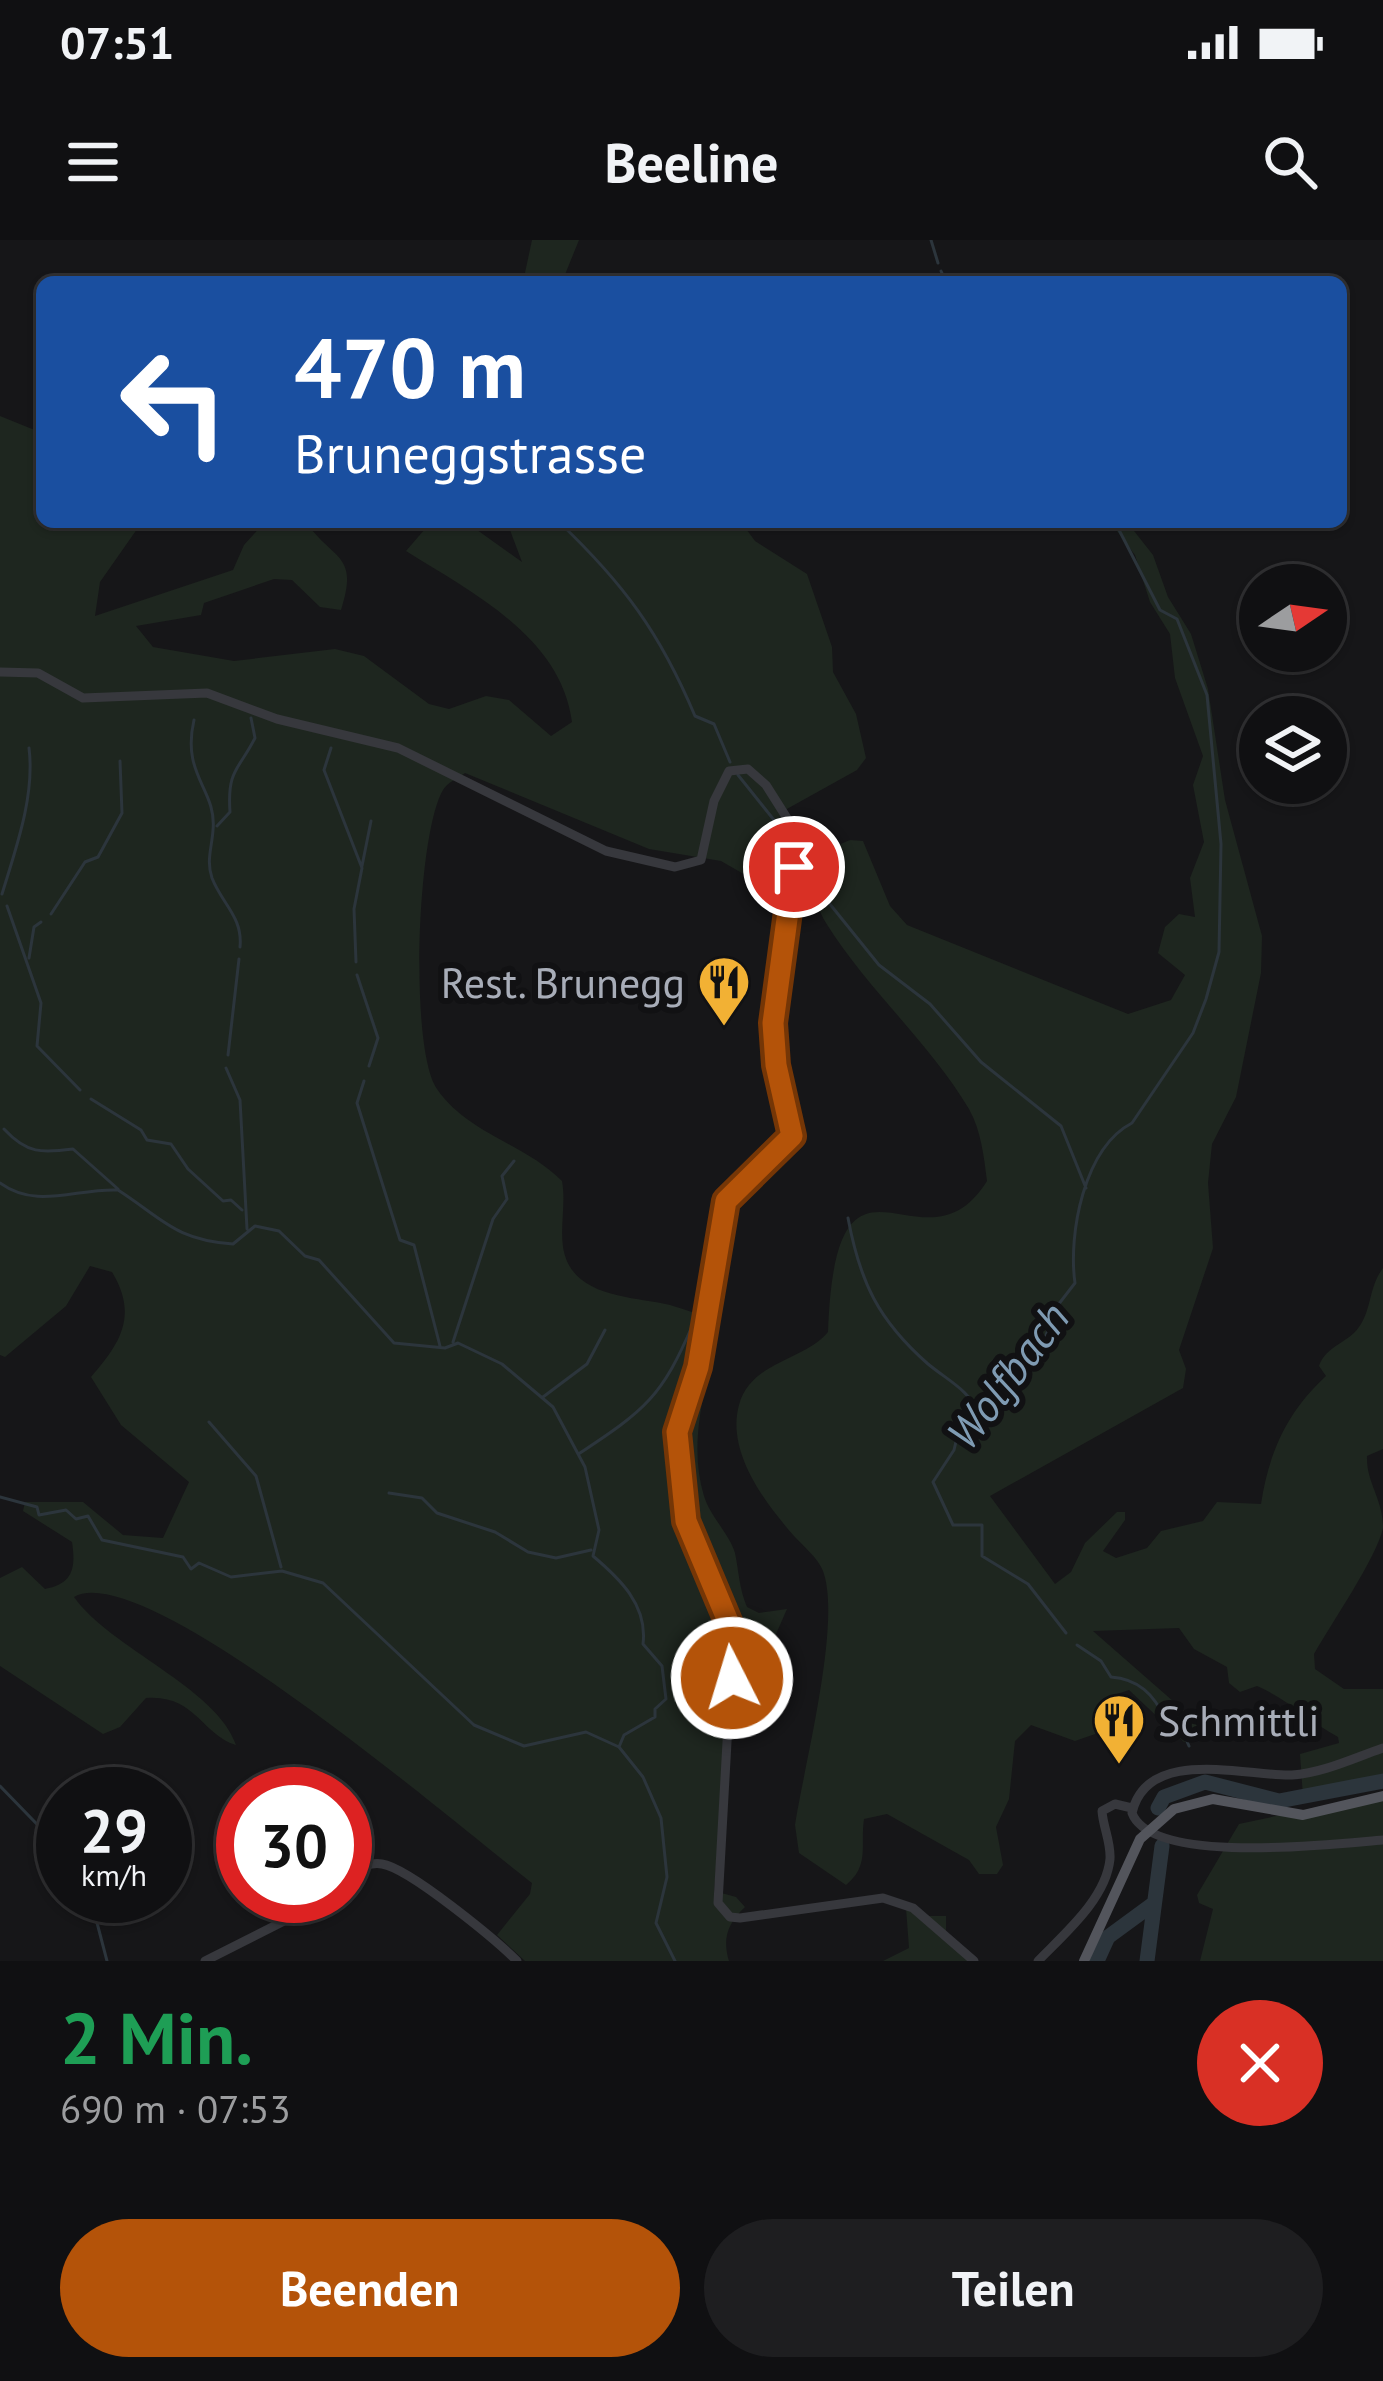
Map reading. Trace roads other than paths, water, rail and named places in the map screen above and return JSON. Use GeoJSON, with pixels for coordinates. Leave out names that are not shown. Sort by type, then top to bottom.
{"type":"FeatureCollection","features":[{"type":"Feature","properties":{"kind":"main road"},"geometry":{"type":"LineString","coordinates":[[1084,1961],[1146,1832],[1174,1809],[1202,1801],[1304,1815],[1383,1796]]}},
{"type":"Feature","properties":{"kind":"street"},"geometry":{"type":"LineString","coordinates":[[0,672],[38,673],[83,698],[207,693],[277,719],[379,741],[606,851],[654,863],[691,867],[701,860],[721,780],[739,767],[766,784],[797,834],[773,1023],[776,1065],[792,1136],[726,1201],[698,1367],[677,1432],[686,1521],[733,1635],[718,1904],[730,1917],[740,1918],[883,1898],[913,1908],[974,1961]]}},
{"type":"Feature","properties":{"kind":"street"},"geometry":{"type":"LineString","coordinates":[[1132,1808],[1149,1788],[1189,1769],[1217,1766],[1299,1774],[1383,1748]]}},
{"type":"Feature","properties":{"kind":"street"},"geometry":{"type":"LineString","coordinates":[[1038,1961],[1087,1907],[1108,1869],[1109,1841],[1102,1811],[1115,1804],[1132,1808],[1146,1832],[1166,1840],[1245,1846],[1383,1840]]}},
{"type":"Feature","properties":{"kind":"street"},"geometry":{"type":"LineString","coordinates":[[372,1866],[400,1871],[488,1932],[517,1961]]}},
{"type":"Feature","properties":{"kind":"street"},"geometry":{"type":"LineString","coordinates":[[205,1961],[280,1923]]}},
{"type":"Feature","properties":{"kind":"waterway"},"geometry":{"type":"LineString","coordinates":[[931,240],[938,263]]}},
{"type":"Feature","properties":{"kind":"waterway"},"geometry":{"type":"LineString","coordinates":[[941,271],[943,276]]}},
{"type":"Feature","properties":{"kind":"waterway"},"geometry":{"type":"LineString","coordinates":[[565,528],[638,611],[695,716],[714,724],[730,762]]}},
{"type":"Feature","properties":{"kind":"waterway"},"geometry":{"type":"LineString","coordinates":[[1066,1633],[1028,1584],[982,1556],[982,1525],[953,1525],[933,1482],[954,1450],[959,1429],[994,1408],[1015,1372],[1043,1343],[1058,1305],[1075,1283],[1077,1217],[1091,1172],[1115,1135],[1132,1123],[1193,1033],[1219,952],[1221,844],[1207,695],[1177,619],[1160,610],[1118,528]]}},
{"type":"Feature","properties":{"kind":"waterway"},"geometry":{"type":"LineString","coordinates":[[217,826],[230,812],[232,778],[255,738],[251,718]]}},
{"type":"Feature","properties":{"kind":"waterway"},"geometry":{"type":"LineString","coordinates":[[194,720],[192,755],[213,816],[210,872],[235,919],[240,947]]}},
{"type":"Feature","properties":{"kind":"waterway"},"geometry":{"type":"LineString","coordinates":[[2,894],[27,803],[29,748]]}},
{"type":"Feature","properties":{"kind":"waterway"},"geometry":{"type":"LineString","coordinates":[[331,748],[324,770],[362,868],[354,909],[356,962]]}},
{"type":"Feature","properties":{"kind":"waterway"},"geometry":{"type":"LineString","coordinates":[[51,914],[85,862],[98,857],[122,813],[120,761]]}},
{"type":"Feature","properties":{"kind":"waterway"},"geometry":{"type":"LineString","coordinates":[[738,775],[774,820],[774,837],[788,854]]}},
{"type":"Feature","properties":{"kind":"waterway"},"geometry":{"type":"LineString","coordinates":[[362,866],[371,821]]}},
{"type":"Feature","properties":{"kind":"waterway"},"geometry":{"type":"LineString","coordinates":[[800,867],[879,965],[930,1004],[981,1062],[1061,1126],[1086,1188]]}},
{"type":"Feature","properties":{"kind":"waterway"},"geometry":{"type":"LineString","coordinates":[[7,906],[41,1003],[37,1046],[80,1090]]}},
{"type":"Feature","properties":{"kind":"waterway"},"geometry":{"type":"LineString","coordinates":[[29,958],[34,927],[41,922]]}},
{"type":"Feature","properties":{"kind":"waterway"},"geometry":{"type":"LineString","coordinates":[[228,1055],[239,959]]}},
{"type":"Feature","properties":{"kind":"waterway"},"geometry":{"type":"LineString","coordinates":[[357,975],[378,1038],[369,1066]]}},
{"type":"Feature","properties":{"kind":"waterway"},"geometry":{"type":"LineString","coordinates":[[226,1068],[240,1100],[247,1229]]}},
{"type":"Feature","properties":{"kind":"waterway"},"geometry":{"type":"LineString","coordinates":[[364,1081],[357,1103],[400,1240],[414,1245],[440,1346]]}},
{"type":"Feature","properties":{"kind":"waterway"},"geometry":{"type":"LineString","coordinates":[[91,1099],[141,1130],[147,1140],[171,1144],[188,1169],[223,1201],[231,1200],[242,1210]]}},
{"type":"Feature","properties":{"kind":"waterway"},"geometry":{"type":"LineString","coordinates":[[4,1129],[36,1150],[73,1149],[118,1189]]}},
{"type":"Feature","properties":{"kind":"waterway"},"geometry":{"type":"LineString","coordinates":[[453,1342],[493,1219],[507,1199],[502,1176],[514,1161]]}},
{"type":"Feature","properties":{"kind":"waterway"},"geometry":{"type":"LineString","coordinates":[[0,1183],[43,1197],[118,1190],[171,1226],[213,1242],[233,1244],[255,1226],[279,1231],[305,1256],[319,1260],[394,1343],[445,1348],[458,1343],[502,1364],[553,1407],[585,1467],[599,1530],[593,1556],[630,1594],[641,1617],[643,1644],[662,1666],[666,1699],[655,1709],[655,1717],[624,1735],[619,1747],[643,1777],[661,1818],[667,1877],[656,1923],[675,1961]]}},
{"type":"Feature","properties":{"kind":"waterway"},"geometry":{"type":"LineString","coordinates":[[848,1218],[865,1281],[884,1315],[911,1348],[964,1392],[981,1416]]}},
{"type":"Feature","properties":{"kind":"waterway"},"geometry":{"type":"LineString","coordinates":[[580,1453],[649,1400],[693,1324]]}},
{"type":"Feature","properties":{"kind":"waterway"},"geometry":{"type":"LineString","coordinates":[[543,1397],[587,1364],[605,1330]]}},
{"type":"Feature","properties":{"kind":"waterway"},"geometry":{"type":"LineString","coordinates":[[209,1422],[256,1476],[281,1567]]}},
{"type":"Feature","properties":{"kind":"waterway"},"geometry":{"type":"LineString","coordinates":[[389,1493],[422,1498],[437,1513],[495,1532],[528,1552],[556,1558],[591,1550]]}},
{"type":"Feature","properties":{"kind":"waterway"},"geometry":{"type":"LineString","coordinates":[[0,1497],[37,1507],[39,1515],[66,1510],[76,1519],[88,1516],[102,1540],[183,1557],[191,1569],[199,1563],[231,1577],[282,1571],[323,1583],[474,1725],[524,1746],[586,1732],[619,1747]]}},
{"type":"Feature","properties":{"kind":"waterway","name":"Wolfbach"},"geometry":{"type":"LineString","coordinates":[[1077,1645],[1101,1661],[1111,1677],[1144,1689],[1165,1719],[1179,1723],[1189,1746]]}},
{"type":"Feature","properties":{"kind":"waterway"},"geometry":{"type":"LineString","coordinates":[[1158,1808],[1164,1797],[1205,1782],[1279,1801],[1383,1781]]}},
{"type":"Feature","properties":{"kind":"waterway"},"geometry":{"type":"LineString","coordinates":[[0,1786],[36,1823]]}},
{"type":"Feature","properties":{"kind":"waterway"},"geometry":{"type":"LineString","coordinates":[[1147,1961],[1162,1846]]}},
{"type":"Feature","properties":{"kind":"waterway"},"geometry":{"type":"LineString","coordinates":[[1097,1961],[1108,1937],[1153,1904]]}},
{"type":"Feature","properties":{"kind":"waterway"},"geometry":{"type":"LineString","coordinates":[[97,1923],[107,1961]]}},
{"type":"Feature","properties":{"kind":"place","name":"Rest. Brunegg"},"geometry":{"type":"Point","coordinates":[724,1028]}},
{"type":"Feature","properties":{"kind":"place","name":"Schmittli"},"geometry":{"type":"Point","coordinates":[1119,1766]}}]}
